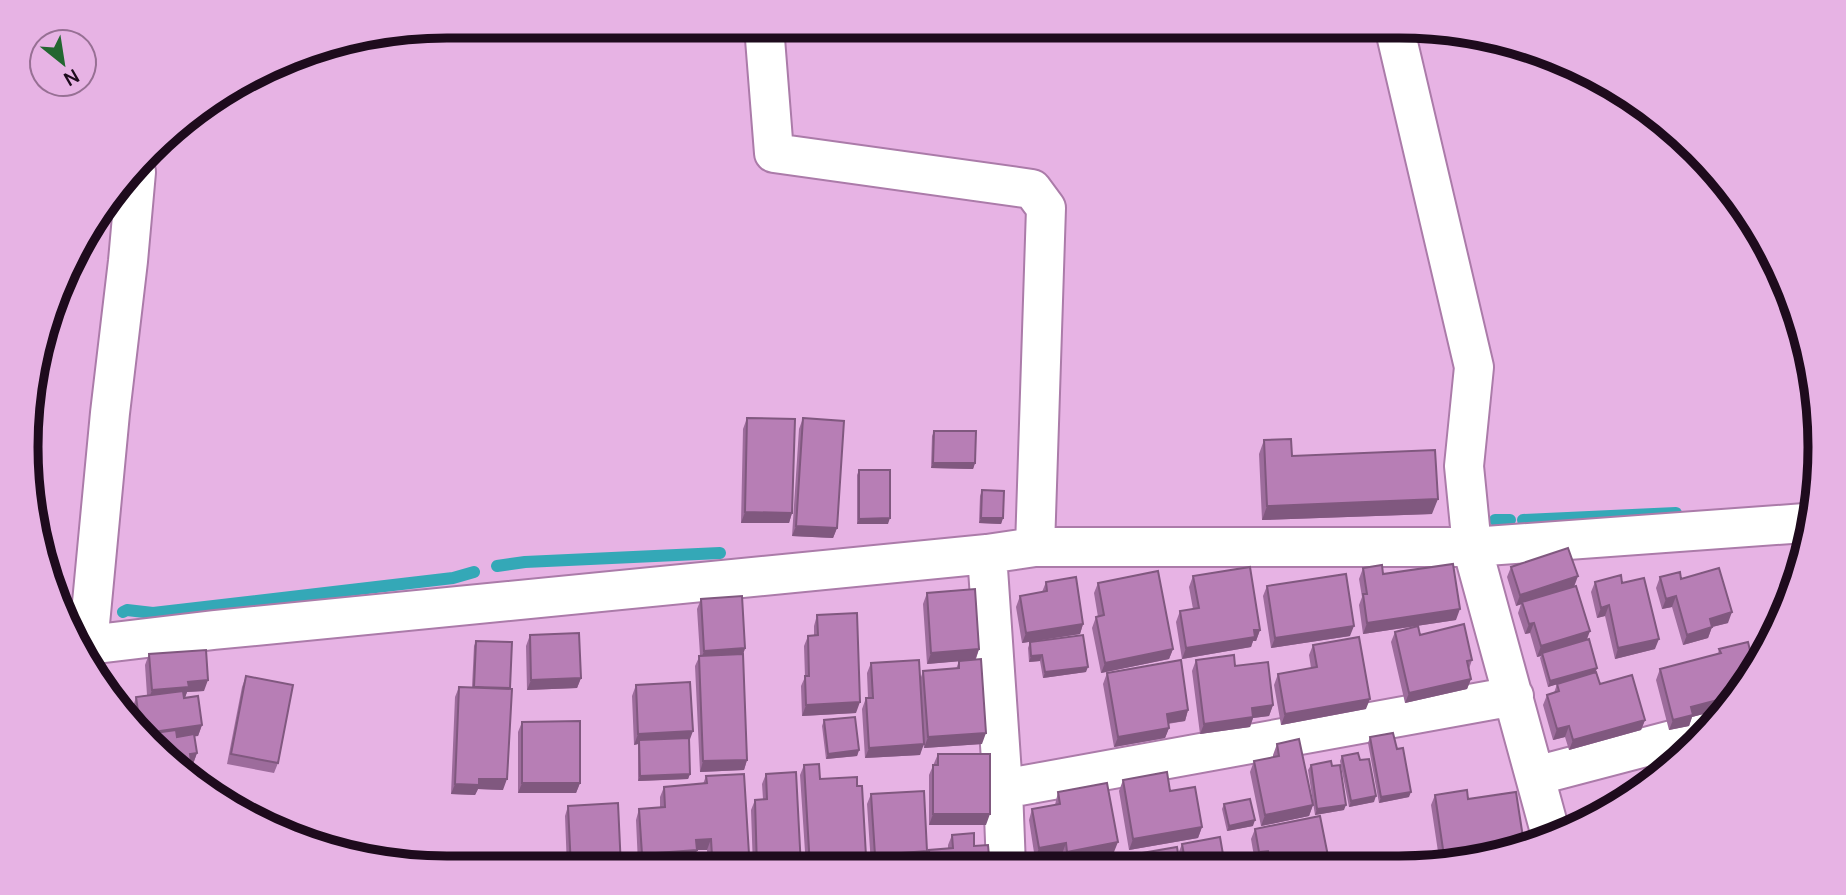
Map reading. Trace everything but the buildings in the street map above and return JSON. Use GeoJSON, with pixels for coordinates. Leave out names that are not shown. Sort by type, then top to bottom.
{"type":"FeatureCollection","features":[{"type":"Feature","properties":{"kind":"street"},"geometry":{"type":"LineString","coordinates":[[765,38],[774,153],[1032,189],[1046,208],[1035,547]]}},
{"type":"Feature","properties":{"kind":"street"},"geometry":{"type":"LineString","coordinates":[[1397,38],[1474,367],[1464,467],[1472,547],[1549,827]]}},
{"type":"Feature","properties":{"kind":"street"},"geometry":{"type":"LineString","coordinates":[[85,637],[135,184]]}},
{"type":"Feature","properties":{"kind":"street"},"geometry":{"type":"LineString","coordinates":[[91,647],[214,630],[1035,547],[1472,547],[1801,523]]}},
{"type":"Feature","properties":{"kind":"street"},"geometry":{"type":"LineString","coordinates":[[986,554],[1006,856]]}},
{"type":"Feature","properties":{"kind":"street"},"geometry":{"type":"LineString","coordinates":[[1003,789],[1514,696]]}},
{"type":"Feature","properties":{"kind":"street"},"geometry":{"type":"LineString","coordinates":[[1535,776],[1689,735]]}},
{"type":"Feature","properties":{"kind":"waterway"},"geometry":{"type":"LineString","coordinates":[[1523,520],[1676,513]]}},
{"type":"Feature","properties":{"kind":"waterway"},"geometry":{"type":"LineString","coordinates":[[1495,520],[1510,520]]}},
{"type":"Feature","properties":{"kind":"waterway"},"geometry":{"type":"LineString","coordinates":[[497,566],[525,562],[720,553]]}},
{"type":"Feature","properties":{"kind":"waterway"},"geometry":{"type":"LineString","coordinates":[[123,612],[127,610],[153,613],[453,578],[474,572]]}}]}
